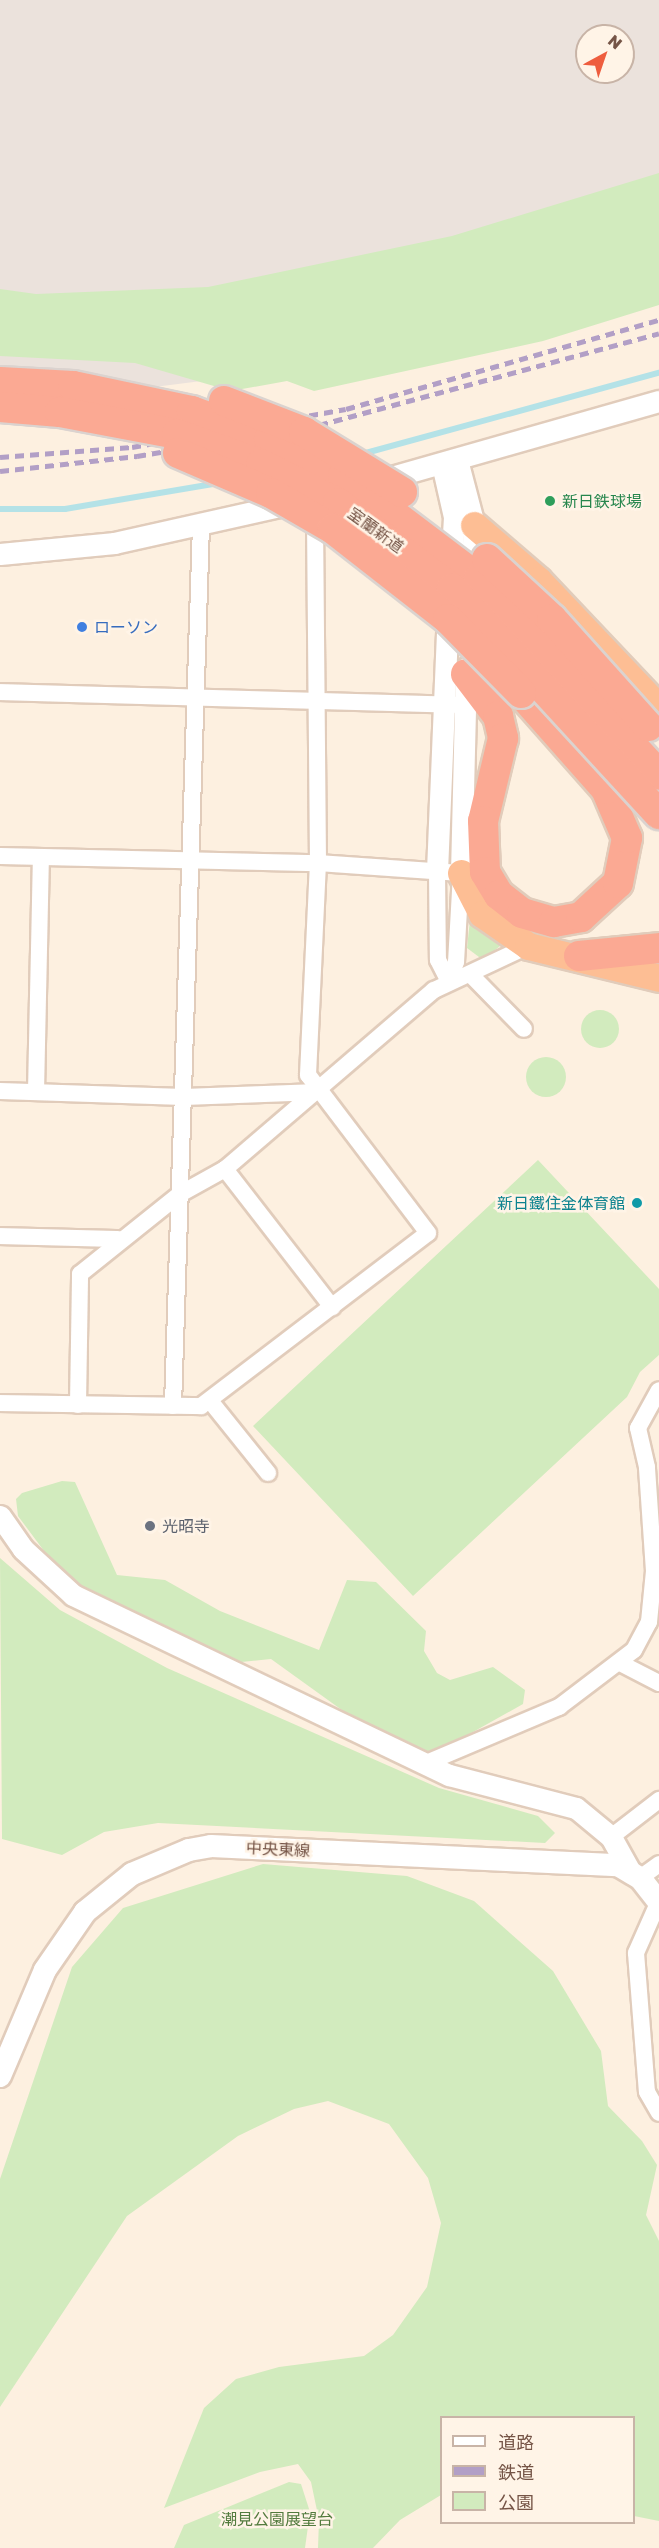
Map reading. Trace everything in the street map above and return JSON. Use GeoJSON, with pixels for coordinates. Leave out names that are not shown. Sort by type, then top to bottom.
{"type":"FeatureCollection","features":[{"type":"Feature","properties":{"kind":"highway"},"geometry":{"type":"LineString","coordinates":[[0,376],[69,370],[151,381],[242,407],[325,442],[390,483],[490,562],[552,619],[655,724]]}},
{"type":"Feature","properties":{"kind":"highway","name":"室蘭新道"},"geometry":{"type":"LineString","coordinates":[[0,382],[73,386],[192,411],[269,439],[343,476],[387,504],[487,586],[659,775]]}},
{"type":"Feature","properties":{"kind":"highway","name":"室蘭新道"},"geometry":{"type":"LineString","coordinates":[[0,407],[60,412],[139,424],[221,447],[338,503],[452,590],[659,814]]}},
{"type":"Feature","properties":{"kind":"highway"},"geometry":{"type":"LineString","coordinates":[[60,412],[203,462],[333,529],[448,619],[521,693],[606,789],[627,838],[618,883],[581,917],[554,922],[522,913],[500,895],[485,872],[483,821],[503,738],[498,716],[466,674]]}},
{"type":"Feature","properties":{"kind":"highway"},"geometry":{"type":"LineString","coordinates":[[474,525],[538,580],[634,678],[655,724]]}},
{"type":"Feature","properties":{"kind":"highway"},"geometry":{"type":"LineString","coordinates":[[449,872],[482,914],[528,946],[579,956],[659,978]]}},
{"type":"Feature","properties":{"kind":"highway"},"geometry":{"type":"LineString","coordinates":[[579,956],[659,948]]}},
{"type":"Feature","properties":{"kind":"main road","name":"中央東線"},"geometry":{"type":"LineString","coordinates":[[0,2076],[45,1970],[85,1912],[132,1874],[189,1850],[222,1846],[635,1873]]}},
{"type":"Feature","properties":{"kind":"main road"},"geometry":{"type":"LineString","coordinates":[[635,1873],[659,1901]]}},
{"type":"Feature","properties":{"kind":"street"},"geometry":{"type":"LineString","coordinates":[[0,554],[201,527],[450,462],[659,401]]}},
{"type":"Feature","properties":{"kind":"street"},"geometry":{"type":"LineString","coordinates":[[449,982],[438,960],[465,705],[474,525],[450,462]]}},
{"type":"Feature","properties":{"kind":"street"},"geometry":{"type":"LineString","coordinates":[[449,982],[456,962],[449,872],[443,704],[454,518],[450,462]]}},
{"type":"Feature","properties":{"kind":"street"},"geometry":{"type":"LineString","coordinates":[[0,1403],[173,1406],[211,1402],[428,1233],[318,1092],[308,1075],[318,863],[314,700],[314,498]]}},
{"type":"Feature","properties":{"kind":"street"},"geometry":{"type":"LineString","coordinates":[[173,1406],[199,694],[201,527]]}},
{"type":"Feature","properties":{"kind":"street"},"geometry":{"type":"LineString","coordinates":[[0,692],[199,694],[465,705]]}},
{"type":"Feature","properties":{"kind":"street"},"geometry":{"type":"LineString","coordinates":[[0,856],[318,863],[449,872]]}},
{"type":"Feature","properties":{"kind":"street"},"geometry":{"type":"LineString","coordinates":[[36,1092],[41,857]]}},
{"type":"Feature","properties":{"kind":"street"},"geometry":{"type":"LineString","coordinates":[[78,1405],[80,1274],[118,1239],[180,1194],[225,1169],[449,982],[472,976],[528,946]]}},
{"type":"Feature","properties":{"kind":"street"},"geometry":{"type":"LineString","coordinates":[[472,976],[524,1029]]}},
{"type":"Feature","properties":{"kind":"street"},"geometry":{"type":"LineString","coordinates":[[0,1091],[184,1097],[318,1092]]}},
{"type":"Feature","properties":{"kind":"street"},"geometry":{"type":"LineString","coordinates":[[225,1169],[332,1307]]}},
{"type":"Feature","properties":{"kind":"street"},"geometry":{"type":"LineString","coordinates":[[0,1236],[118,1239]]}},
{"type":"Feature","properties":{"kind":"street"},"geometry":{"type":"LineString","coordinates":[[424,1764],[522,1727],[584,1692],[620,1663],[649,1622],[652,1602],[654,1532],[638,1428],[659,1390]]}},
{"type":"Feature","properties":{"kind":"street"},"geometry":{"type":"LineString","coordinates":[[211,1402],[268,1473]]}},
{"type":"Feature","properties":{"kind":"street"},"geometry":{"type":"LineString","coordinates":[[0,1516],[23,1549],[73,1595],[424,1764],[478,1785],[563,1802],[611,1837],[635,1873],[659,1864]]}},
{"type":"Feature","properties":{"kind":"street"},"geometry":{"type":"LineString","coordinates":[[620,1663],[659,1683]]}},
{"type":"Feature","properties":{"kind":"street"},"geometry":{"type":"LineString","coordinates":[[611,1837],[659,1800]]}},
{"type":"Feature","properties":{"kind":"street"},"geometry":{"type":"LineString","coordinates":[[659,1901],[636,1953],[646,2092],[659,2114]]}},
{"type":"Feature","properties":{"kind":"shaded area"},"geometry":{"type":"Polygon","coordinates":[[[0,0],[659,0],[659,283],[241,376],[99,394],[0,379],[0,0]]]}},
{"type":"Feature","properties":{"kind":"green space"},"geometry":{"type":"Polygon","coordinates":[[[659,173],[659,305],[543,341],[314,391],[287,381],[231,391],[135,363],[0,356],[0,289],[36,294],[208,287],[452,236],[659,173]]]}},
{"type":"Feature","properties":{"kind":"green space"},"geometry":{"type":"Polygon","coordinates":[[[470,920],[500,946],[483,960],[467,948],[470,920]]]}},
{"type":"Feature","properties":{"kind":"green space"},"geometry":{"type":"Polygon","coordinates":[[[600,1010],[613,1016],[619,1029],[613,1042],[600,1048],[587,1042],[581,1029],[587,1016],[600,1010]]]}},
{"type":"Feature","properties":{"kind":"green space"},"geometry":{"type":"Polygon","coordinates":[[[546,1057],[560,1063],[566,1077],[560,1091],[546,1097],[532,1091],[526,1077],[532,1063],[546,1057]]]}},
{"type":"Feature","properties":{"kind":"green space"},"geometry":{"type":"Polygon","coordinates":[[[538,1160],[659,1289],[659,1355],[640,1372],[627,1397],[413,1596],[253,1426],[538,1160]]]}},
{"type":"Feature","properties":{"kind":"green space"},"geometry":{"type":"Polygon","coordinates":[[[62,1481],[75,1482],[117,1575],[165,1580],[220,1611],[319,1650],[347,1580],[376,1582],[426,1631],[424,1651],[437,1673],[450,1680],[493,1667],[525,1690],[523,1704],[441,1750],[421,1752],[371,1731],[271,1659],[241,1662],[117,1610],[59,1571],[18,1516],[16,1499],[22,1493],[62,1481]]]}},
{"type":"Feature","properties":{"kind":"green space"},"geometry":{"type":"Polygon","coordinates":[[[0,1558],[60,1610],[167,1668],[439,1788],[538,1816],[555,1833],[545,1843],[158,1823],[104,1832],[62,1855],[2,1839],[0,1558]]]}},
{"type":"Feature","properties":{"kind":"green space"},"geometry":{"type":"Polygon","coordinates":[[[263,1864],[407,1876],[474,1901],[553,1971],[601,2051],[608,2106],[642,2141],[657,2165],[646,2215],[659,2241],[659,2521],[635,2516],[635,2416],[440,2416],[440,2496],[400,2520],[373,2548],[318,2548],[319,2520],[311,2482],[298,2464],[260,2472],[164,2508],[204,2408],[236,2379],[279,2367],[364,2356],[393,2335],[427,2287],[441,2223],[428,2178],[389,2124],[328,2101],[294,2109],[238,2136],[127,2216],[0,2407],[0,2179],[72,1967],[123,1908],[263,1864]]]}},
{"type":"Feature","properties":{"kind":"green space","name":"潮見公園展望台"},"geometry":{"type":"Polygon","coordinates":[[[289,2482],[301,2484],[310,2512],[305,2548],[174,2548],[184,2525],[289,2482]]]}},
{"type":"Feature","properties":{"kind":"waterway"},"geometry":{"type":"LineString","coordinates":[[362,454],[659,373]]}},
{"type":"Feature","properties":{"kind":"waterway"},"geometry":{"type":"LineString","coordinates":[[0,509],[65,509],[219,483]]}},
{"type":"Feature","properties":{"kind":"railway"},"geometry":{"type":"LineString","coordinates":[[0,457],[132,447],[346,409],[659,320]]}},
{"type":"Feature","properties":{"kind":"railway"},"geometry":{"type":"LineString","coordinates":[[0,471],[137,456],[319,425],[659,333]]}},
{"type":"Feature","properties":{"kind":"place","name":"新日鉄球場"},"geometry":{"type":"Point","coordinates":[550,501]}},
{"type":"Feature","properties":{"kind":"place","name":"ローソン"},"geometry":{"type":"Point","coordinates":[82,627]}},
{"type":"Feature","properties":{"kind":"place","name":"新日鐵住金体育館"},"geometry":{"type":"Point","coordinates":[637,1203]}},
{"type":"Feature","properties":{"kind":"place","name":"光昭寺"},"geometry":{"type":"Point","coordinates":[150,1526]}}]}
